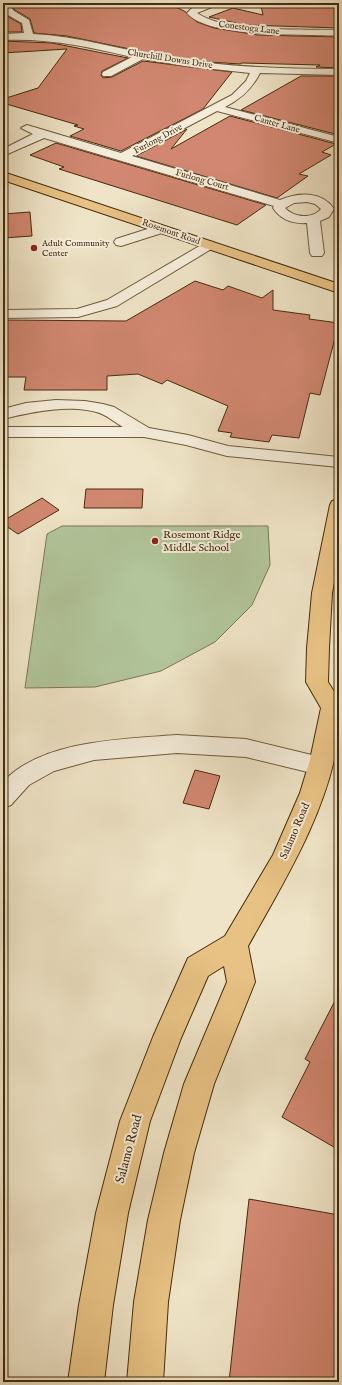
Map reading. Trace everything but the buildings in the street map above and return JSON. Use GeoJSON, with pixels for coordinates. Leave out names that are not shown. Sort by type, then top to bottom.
{"type":"FeatureCollection","features":[{"type":"Feature","properties":{"kind":"main road","name":"Rosemont Road"},"geometry":{"type":"LineString","coordinates":[[3,176],[339,289]]}},
{"type":"Feature","properties":{"kind":"main road","name":"Salamo Road"},"geometry":{"type":"LineString","coordinates":[[86,1382],[96,1305],[112,1213],[135,1121],[167,1037],[198,967],[234,945],[283,860],[301,821],[320,766],[337,706],[317,682],[322,593],[339,505]]}},
{"type":"Feature","properties":{"kind":"main road"},"geometry":{"type":"LineString","coordinates":[[145,1382],[151,1302],[164,1220],[179,1153],[199,1084],[214,1044],[241,982],[234,945]]}},
{"type":"Feature","properties":{"kind":"street","name":"Conestoga Lane"},"geometry":{"type":"LineString","coordinates":[[218,3],[195,10],[191,13],[198,19],[246,29],[284,32],[339,33]]}},
{"type":"Feature","properties":{"kind":"street"},"geometry":{"type":"LineString","coordinates":[[3,4],[11,13],[26,22],[30,35]]}},
{"type":"Feature","properties":{"kind":"street","name":"Churchill Downs Drive"},"geometry":{"type":"LineString","coordinates":[[3,37],[30,35],[76,40],[141,56],[200,65],[257,70],[339,72]]}},
{"type":"Feature","properties":{"kind":"street"},"geometry":{"type":"LineString","coordinates":[[107,74],[141,56]]}},
{"type":"Feature","properties":{"kind":"street","name":"Furlong Drive"},"geometry":{"type":"LineString","coordinates":[[26,128],[122,157],[236,96],[245,89],[257,70]]}},
{"type":"Feature","properties":{"kind":"street","name":"Canter Lane"},"geometry":{"type":"LineString","coordinates":[[216,108],[339,140]]}},
{"type":"Feature","properties":{"kind":"street"},"geometry":{"type":"LineString","coordinates":[[3,153],[43,134]]}},
{"type":"Feature","properties":{"kind":"street","name":"Furlong Court"},"geometry":{"type":"LineString","coordinates":[[122,157],[281,204]]}},
{"type":"Feature","properties":{"kind":"street"},"geometry":{"type":"LineString","coordinates":[[305,198],[324,204],[328,209],[326,214],[314,219],[302,219],[288,216],[280,212],[279,208],[281,204],[290,200],[305,198]]}},
{"type":"Feature","properties":{"kind":"street"},"geometry":{"type":"LineString","coordinates":[[314,219],[317,253]]}},
{"type":"Feature","properties":{"kind":"street"},"geometry":{"type":"LineString","coordinates":[[121,242],[160,229]]}},
{"type":"Feature","properties":{"kind":"street"},"geometry":{"type":"LineString","coordinates":[[3,314],[78,313],[112,303],[208,245]]}},
{"type":"Feature","properties":{"kind":"street"},"geometry":{"type":"LineString","coordinates":[[3,414],[32,407],[79,405],[97,408],[108,412],[144,432]]}},
{"type":"Feature","properties":{"kind":"street"},"geometry":{"type":"LineString","coordinates":[[3,432],[144,432],[188,440],[227,451],[339,462]]}},
{"type":"Feature","properties":{"kind":"street"},"geometry":{"type":"LineString","coordinates":[[3,798],[21,778],[47,764],[94,751],[185,744],[246,748],[320,766]]}},
{"type":"Feature","properties":{"kind":"green space"},"geometry":{"type":"Polygon","coordinates":[[[62,526],[268,526],[270,565],[252,605],[215,642],[161,671],[95,687],[25,688],[47,534],[62,526]]]}},
{"type":"Feature","properties":{"kind":"place","name":"Adult Community Center"},"geometry":{"type":"Point","coordinates":[34,248]}},
{"type":"Feature","properties":{"kind":"place","name":"Rosemont Ridge Middle School"},"geometry":{"type":"Point","coordinates":[155,541]}}]}
